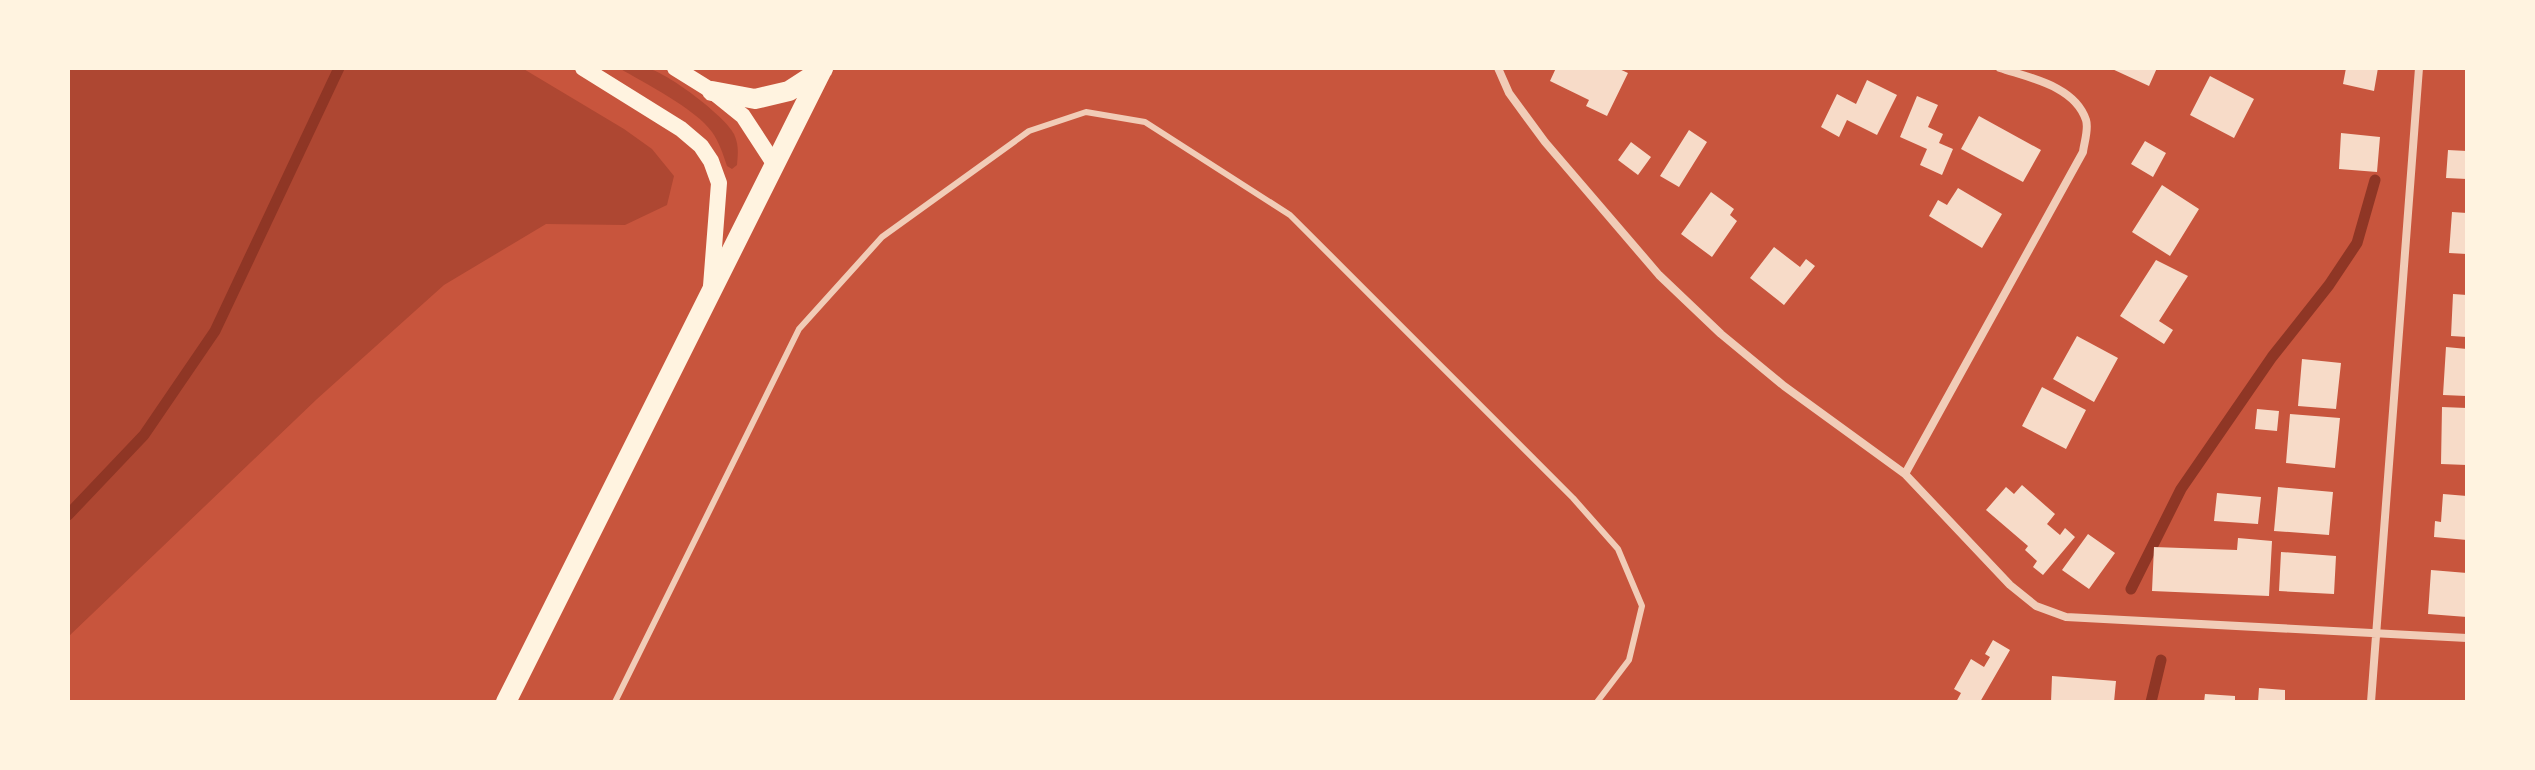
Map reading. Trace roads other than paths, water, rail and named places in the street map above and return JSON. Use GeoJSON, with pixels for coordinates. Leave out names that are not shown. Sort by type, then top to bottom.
{"type":"FeatureCollection","features":[{"type":"Feature","properties":{"kind":"main road"},"geometry":{"type":"LineString","coordinates":[[583,68],[681,129],[701,146],[711,161],[719,183],[710,294]]}},
{"type":"Feature","properties":{"kind":"main road"},"geometry":{"type":"LineString","coordinates":[[675,68],[712,91],[743,116],[775,165]]}},
{"type":"Feature","properties":{"kind":"main road"},"geometry":{"type":"LineString","coordinates":[[506,702],[823,68]]}},
{"type":"Feature","properties":{"kind":"main road"},"geometry":{"type":"LineString","coordinates":[[712,91],[755,99],[789,91],[823,68]]}},
{"type":"Feature","properties":{"kind":"street"},"geometry":{"type":"LineString","coordinates":[[1498,68],[1509,93],[1545,142],[1659,275],[1721,334],[1773,377],[1905,474],[2010,585],[2036,606],[2066,617],[2467,638]]}},
{"type":"Feature","properties":{"kind":"street"},"geometry":{"type":"LineString","coordinates":[[1905,474],[2083,152],[2088,123],[2076,102],[2050,85],[2000,68]]}},
{"type":"Feature","properties":{"kind":"street"},"geometry":{"type":"LineString","coordinates":[[2371,702],[2419,68]]}},
{"type":"Feature","properties":{"kind":"lane"},"geometry":{"type":"LineString","coordinates":[[615,702],[799,329],[882,237],[1029,131],[1086,112],[1145,122],[1290,215],[1562,487],[1618,549],[1642,606],[1629,660],[1597,702]]}},
{"type":"Feature","properties":{"kind":"waterway"},"geometry":{"type":"LineString","coordinates":[[68,515],[144,435],[215,331],[339,68]]}},
{"type":"Feature","properties":{"kind":"waterway"},"geometry":{"type":"LineString","coordinates":[[2131,589],[2181,489],[2272,357],[2329,285],[2357,243],[2375,180]]}},
{"type":"Feature","properties":{"kind":"waterway"},"geometry":{"type":"LineString","coordinates":[[2151,702],[2161,660]]}}]}
